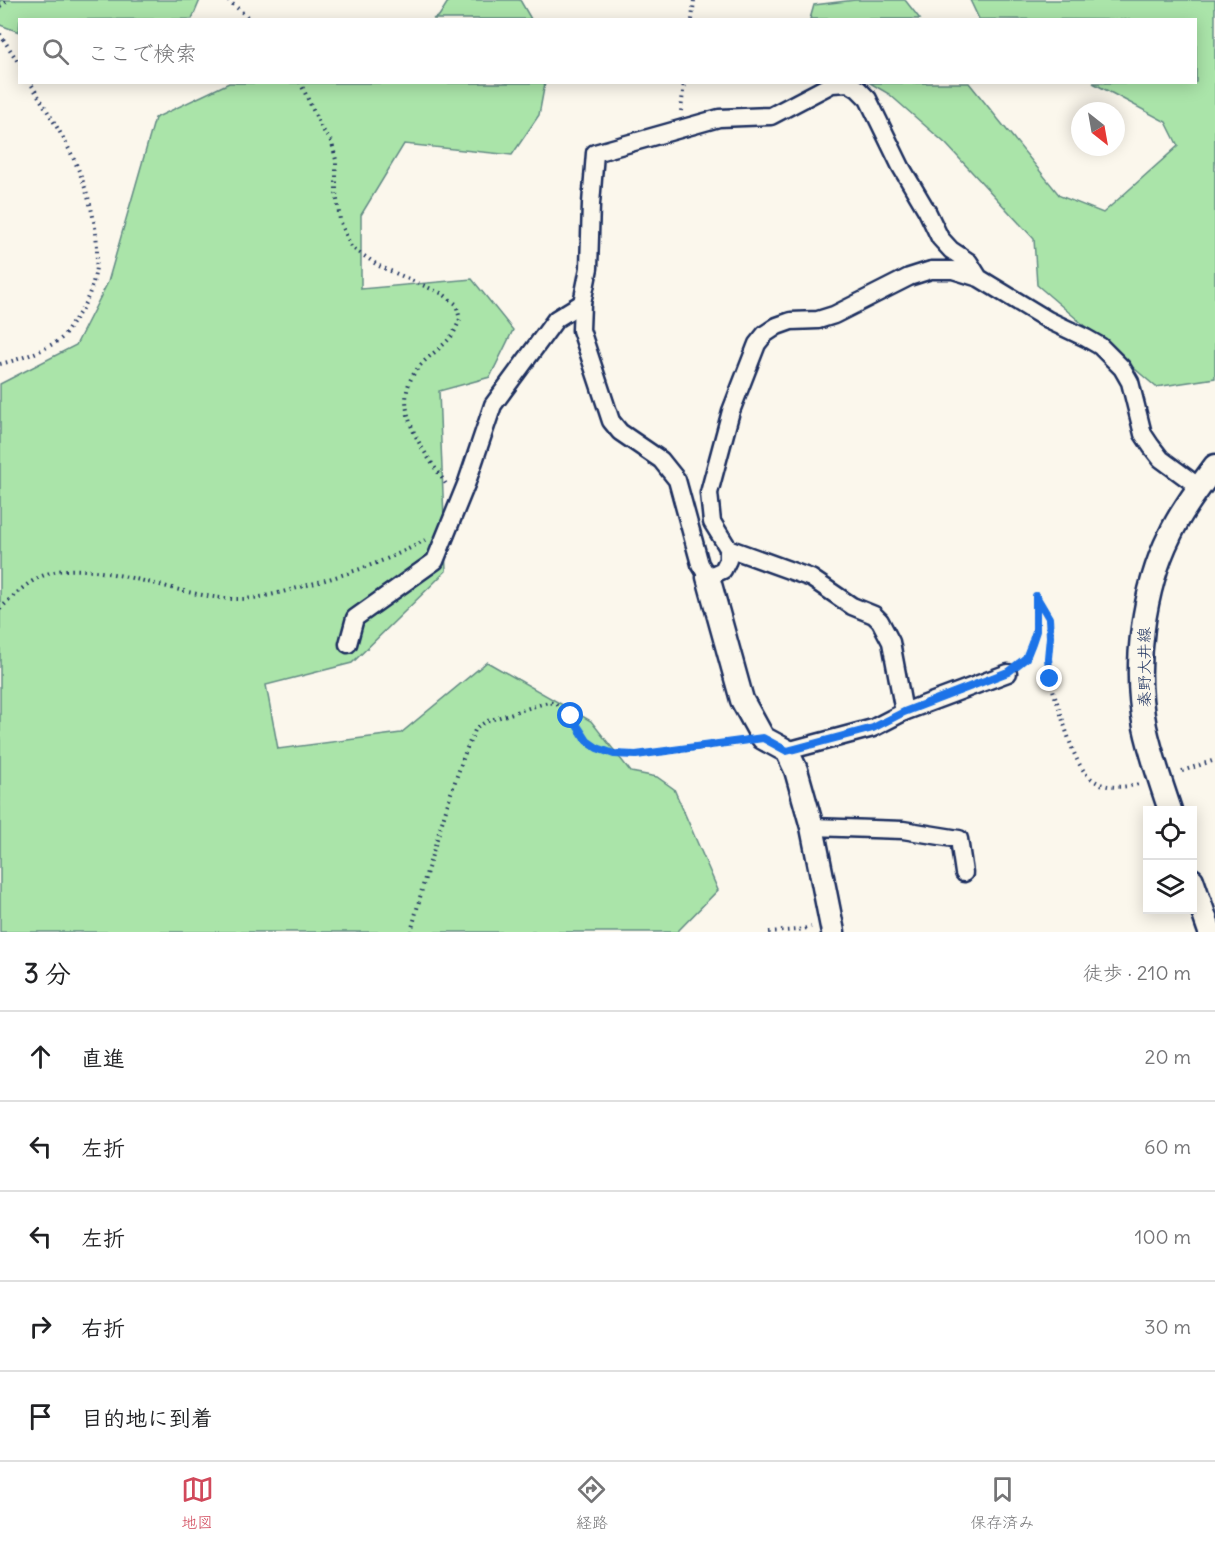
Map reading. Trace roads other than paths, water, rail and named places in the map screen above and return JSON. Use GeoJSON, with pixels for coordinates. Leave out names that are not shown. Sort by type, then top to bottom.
{"type":"FeatureCollection","features":[{"type":"Feature","properties":{"kind":"main road","name":"秦野大井線"},"geometry":{"type":"LineString","coordinates":[[1169,806],[1145,726],[1141,681],[1142,630],[1153,577],[1170,534],[1215,466]]}},
{"type":"Feature","properties":{"kind":"main road"},"geometry":{"type":"LineString","coordinates":[[708,577],[742,700],[763,738],[787,751],[796,770],[812,827],[831,927]]}},
{"type":"Feature","properties":{"kind":"main road"},"geometry":{"type":"LineString","coordinates":[[1197,894],[1210,932]]}},
{"type":"Feature","properties":{"kind":"street"},"geometry":{"type":"LineString","coordinates":[[832,84],[771,116],[719,118],[595,153],[589,268],[582,303],[582,330],[611,421],[620,432],[661,460],[677,480],[700,564],[708,577],[723,570],[728,560],[728,548],[712,522],[709,493],[731,411],[753,355],[765,334],[790,321],[818,320],[834,315],[909,277],[931,270],[953,270],[979,278],[1048,320],[1086,338],[1111,357],[1122,368],[1130,382],[1143,434],[1151,446],[1161,459],[1199,487]]}},
{"type":"Feature","properties":{"kind":"street"},"geometry":{"type":"LineString","coordinates":[[850,84],[868,99],[901,167],[940,238],[951,250],[969,262],[979,278]]}},
{"type":"Feature","properties":{"kind":"street"},"geometry":{"type":"LineString","coordinates":[[348,644],[355,618],[435,561],[493,405],[556,319],[582,303]]}},
{"type":"Feature","properties":{"kind":"street"},"geometry":{"type":"LineString","coordinates":[[728,548],[811,578],[852,606],[874,615],[880,621],[891,642],[904,712]]}},
{"type":"Feature","properties":{"kind":"street"},"geometry":{"type":"LineString","coordinates":[[787,751],[873,728],[904,712],[1008,672]]}},
{"type":"Feature","properties":{"kind":"street"},"geometry":{"type":"LineString","coordinates":[[812,827],[903,830],[959,839],[964,873]]}}]}
